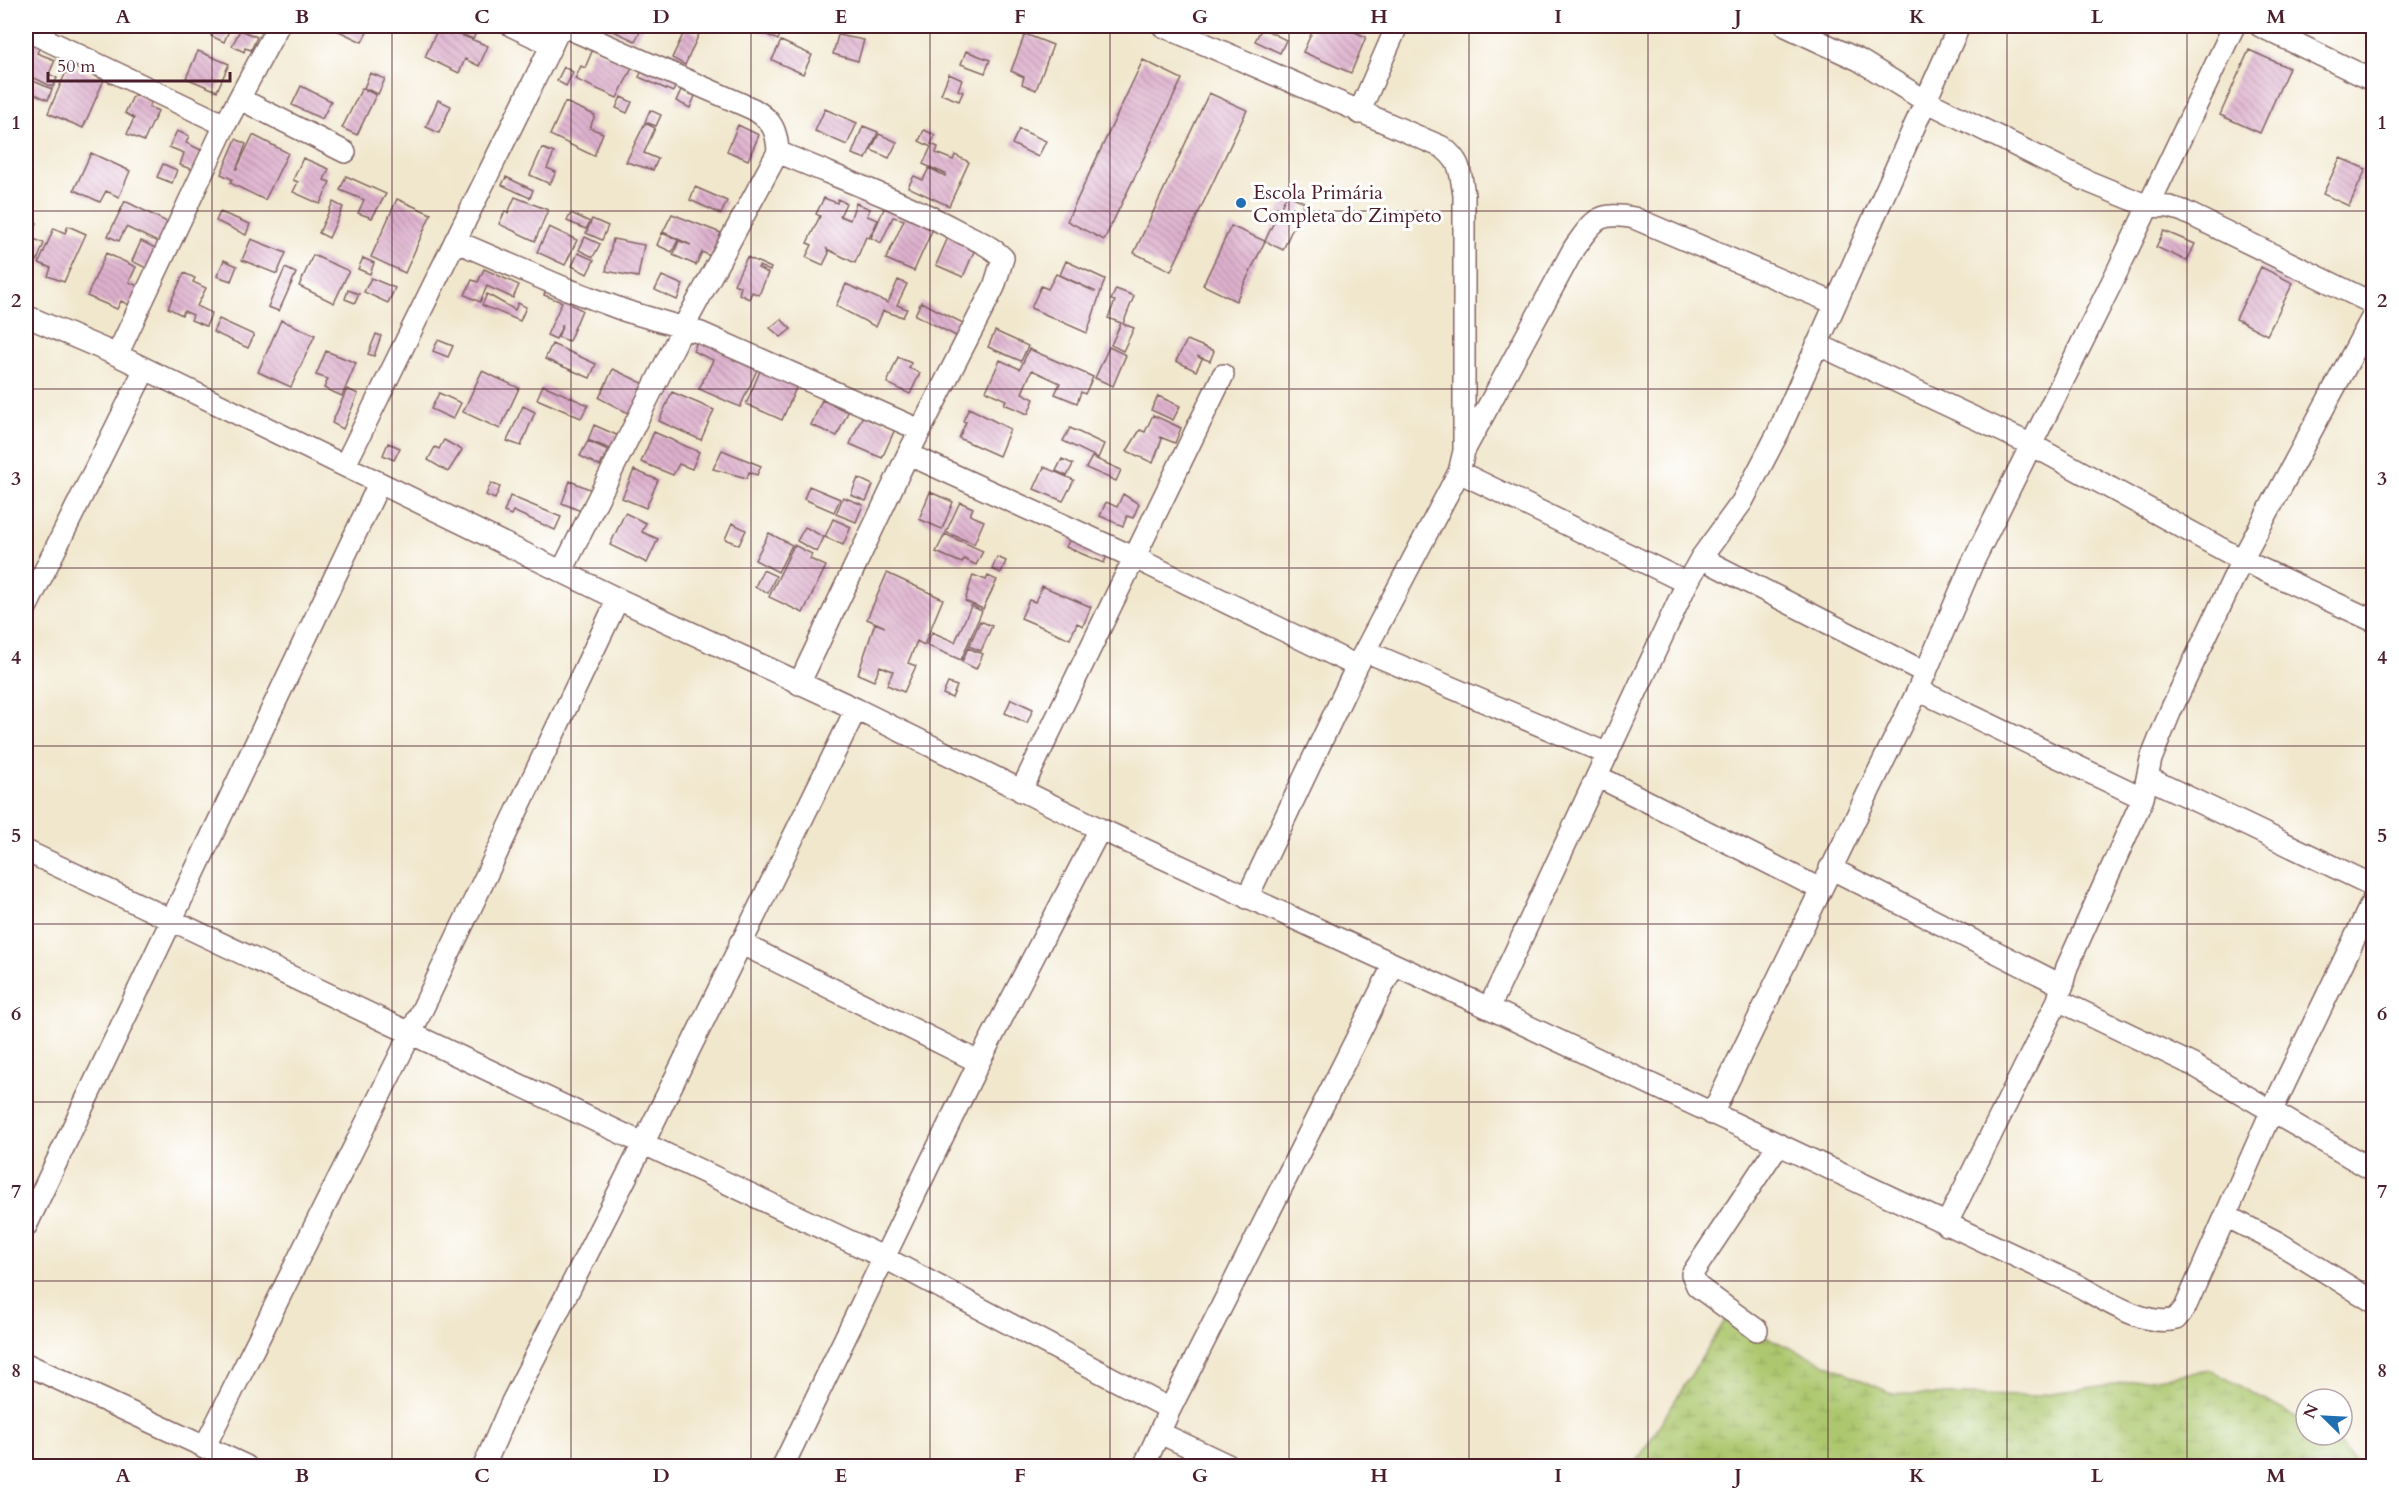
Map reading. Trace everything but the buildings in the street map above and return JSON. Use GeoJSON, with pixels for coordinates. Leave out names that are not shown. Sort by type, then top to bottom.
{"type":"FeatureCollection","features":[{"type":"Feature","properties":{"kind":"street"},"geometry":{"type":"LineString","coordinates":[[117,355],[225,125],[278,26]]}},
{"type":"Feature","properties":{"kind":"street"},"geometry":{"type":"LineString","coordinates":[[512,26],[552,45]]}},
{"type":"Feature","properties":{"kind":"street"},"geometry":{"type":"LineString","coordinates":[[345,465],[562,26],[753,109],[769,119],[778,136],[778,152],[684,326],[562,571]]}},
{"type":"Feature","properties":{"kind":"street"},"geometry":{"type":"LineString","coordinates":[[1163,26],[1359,113],[1442,147],[1454,156],[1460,165],[1464,195],[1464,451],[1459,472],[1361,659],[1247,898]]}},
{"type":"Feature","properties":{"kind":"street"},"geometry":{"type":"LineString","coordinates":[[1359,113],[1397,26]]}},
{"type":"Feature","properties":{"kind":"street"},"geometry":{"type":"LineString","coordinates":[[1786,26],[1859,60],[1924,100],[2087,182],[2148,206],[2170,207],[2183,211],[2373,304]]}},
{"type":"Feature","properties":{"kind":"street"},"geometry":{"type":"LineString","coordinates":[[1489,1008],[1599,777],[1687,583],[1701,558],[1742,502],[1778,433],[1924,100],[1959,26]]}},
{"type":"Feature","properties":{"kind":"street"},"geometry":{"type":"LineString","coordinates":[[1712,1114],[1922,681],[1972,564],[2032,445],[2234,26]]}},
{"type":"Feature","properties":{"kind":"street"},"geometry":{"type":"LineString","coordinates":[[2259,26],[2373,81]]}},
{"type":"Feature","properties":{"kind":"street"},"geometry":{"type":"LineString","coordinates":[[26,30],[225,125]]}},
{"type":"Feature","properties":{"kind":"street"},"geometry":{"type":"LineString","coordinates":[[240,99],[345,152]]}},
{"type":"Feature","properties":{"kind":"street"},"geometry":{"type":"LineString","coordinates":[[778,152],[865,186],[948,225],[996,251],[1003,258],[994,287],[908,454],[800,684]]}},
{"type":"Feature","properties":{"kind":"street"},"geometry":{"type":"LineString","coordinates":[[1464,451],[1574,248],[1591,225],[1603,216],[1614,214],[1634,218],[1834,303]]}},
{"type":"Feature","properties":{"kind":"street"},"geometry":{"type":"LineString","coordinates":[[455,241],[567,289],[626,311],[684,326],[810,379],[920,430]]}},
{"type":"Feature","properties":{"kind":"street"},"geometry":{"type":"LineString","coordinates":[[1946,1225],[2061,993],[2067,967],[2146,788],[2156,743],[2242,560],[2368,336],[2373,314]]}},
{"type":"Feature","properties":{"kind":"street"},"geometry":{"type":"LineString","coordinates":[[26,316],[117,355],[618,599],[856,709],[1021,791],[1247,898],[1489,1008],[2126,1310],[2168,1321],[2176,1319],[2185,1308],[2271,1112],[2373,898]]}},
{"type":"Feature","properties":{"kind":"street"},"geometry":{"type":"LineString","coordinates":[[1817,344],[2032,445],[2242,560],[2373,621]]}},
{"type":"Feature","properties":{"kind":"street"},"geometry":{"type":"LineString","coordinates":[[26,608],[145,369]]}},
{"type":"Feature","properties":{"kind":"street"},"geometry":{"type":"LineString","coordinates":[[1021,791],[1132,557],[1223,375]]}},
{"type":"Feature","properties":{"kind":"street"},"geometry":{"type":"LineString","coordinates":[[908,454],[1361,659],[1608,754]]}},
{"type":"Feature","properties":{"kind":"street"},"geometry":{"type":"LineString","coordinates":[[1459,472],[1687,583]]}},
{"type":"Feature","properties":{"kind":"street"},"geometry":{"type":"LineString","coordinates":[[26,1226],[380,484]]}},
{"type":"Feature","properties":{"kind":"street"},"geometry":{"type":"LineString","coordinates":[[1701,558],[1922,681],[2146,788],[2373,886]]}},
{"type":"Feature","properties":{"kind":"street"},"geometry":{"type":"LineString","coordinates":[[204,1448],[411,1033],[618,599]]}},
{"type":"Feature","properties":{"kind":"street"},"geometry":{"type":"LineString","coordinates":[[484,1467],[518,1392],[644,1144],[856,709]]}},
{"type":"Feature","properties":{"kind":"street"},"geometry":{"type":"LineString","coordinates":[[1599,777],[1820,889]]}},
{"type":"Feature","properties":{"kind":"street"},"geometry":{"type":"LineString","coordinates":[[783,1467],[979,1062],[1100,829]]}},
{"type":"Feature","properties":{"kind":"street"},"geometry":{"type":"LineString","coordinates":[[26,851],[885,1258],[1170,1409]]}},
{"type":"Feature","properties":{"kind":"street"},"geometry":{"type":"LineString","coordinates":[[1830,868],[2193,1065],[2373,1171]]}},
{"type":"Feature","properties":{"kind":"street"},"geometry":{"type":"LineString","coordinates":[[740,943],[979,1062]]}},
{"type":"Feature","properties":{"kind":"street"},"geometry":{"type":"LineString","coordinates":[[1144,1467],[1170,1409],[1394,966]]}},
{"type":"Feature","properties":{"kind":"street"},"geometry":{"type":"LineString","coordinates":[[1757,1330],[1697,1286],[1692,1274],[1778,1145]]}},
{"type":"Feature","properties":{"kind":"street"},"geometry":{"type":"LineString","coordinates":[[2226,1216],[2277,1242],[2373,1302]]}},
{"type":"Feature","properties":{"kind":"street"},"geometry":{"type":"LineString","coordinates":[[26,1364],[246,1467]]}},
{"type":"Feature","properties":{"kind":"street"},"geometry":{"type":"LineString","coordinates":[[1160,1433],[1230,1467]]}},
{"type":"Feature","properties":{"kind":"green space"},"geometry":{"type":"Polygon","coordinates":[[[1726,1319],[1893,1394],[2031,1396],[2211,1370],[2294,1416],[2294,1447],[2342,1447],[2357,1466],[1634,1466],[1726,1319]]]}},
{"type":"Feature","properties":{"kind":"place","name":"Escola Primária Completa do Zimpeto"},"geometry":{"type":"Point","coordinates":[1241,203]}}]}
